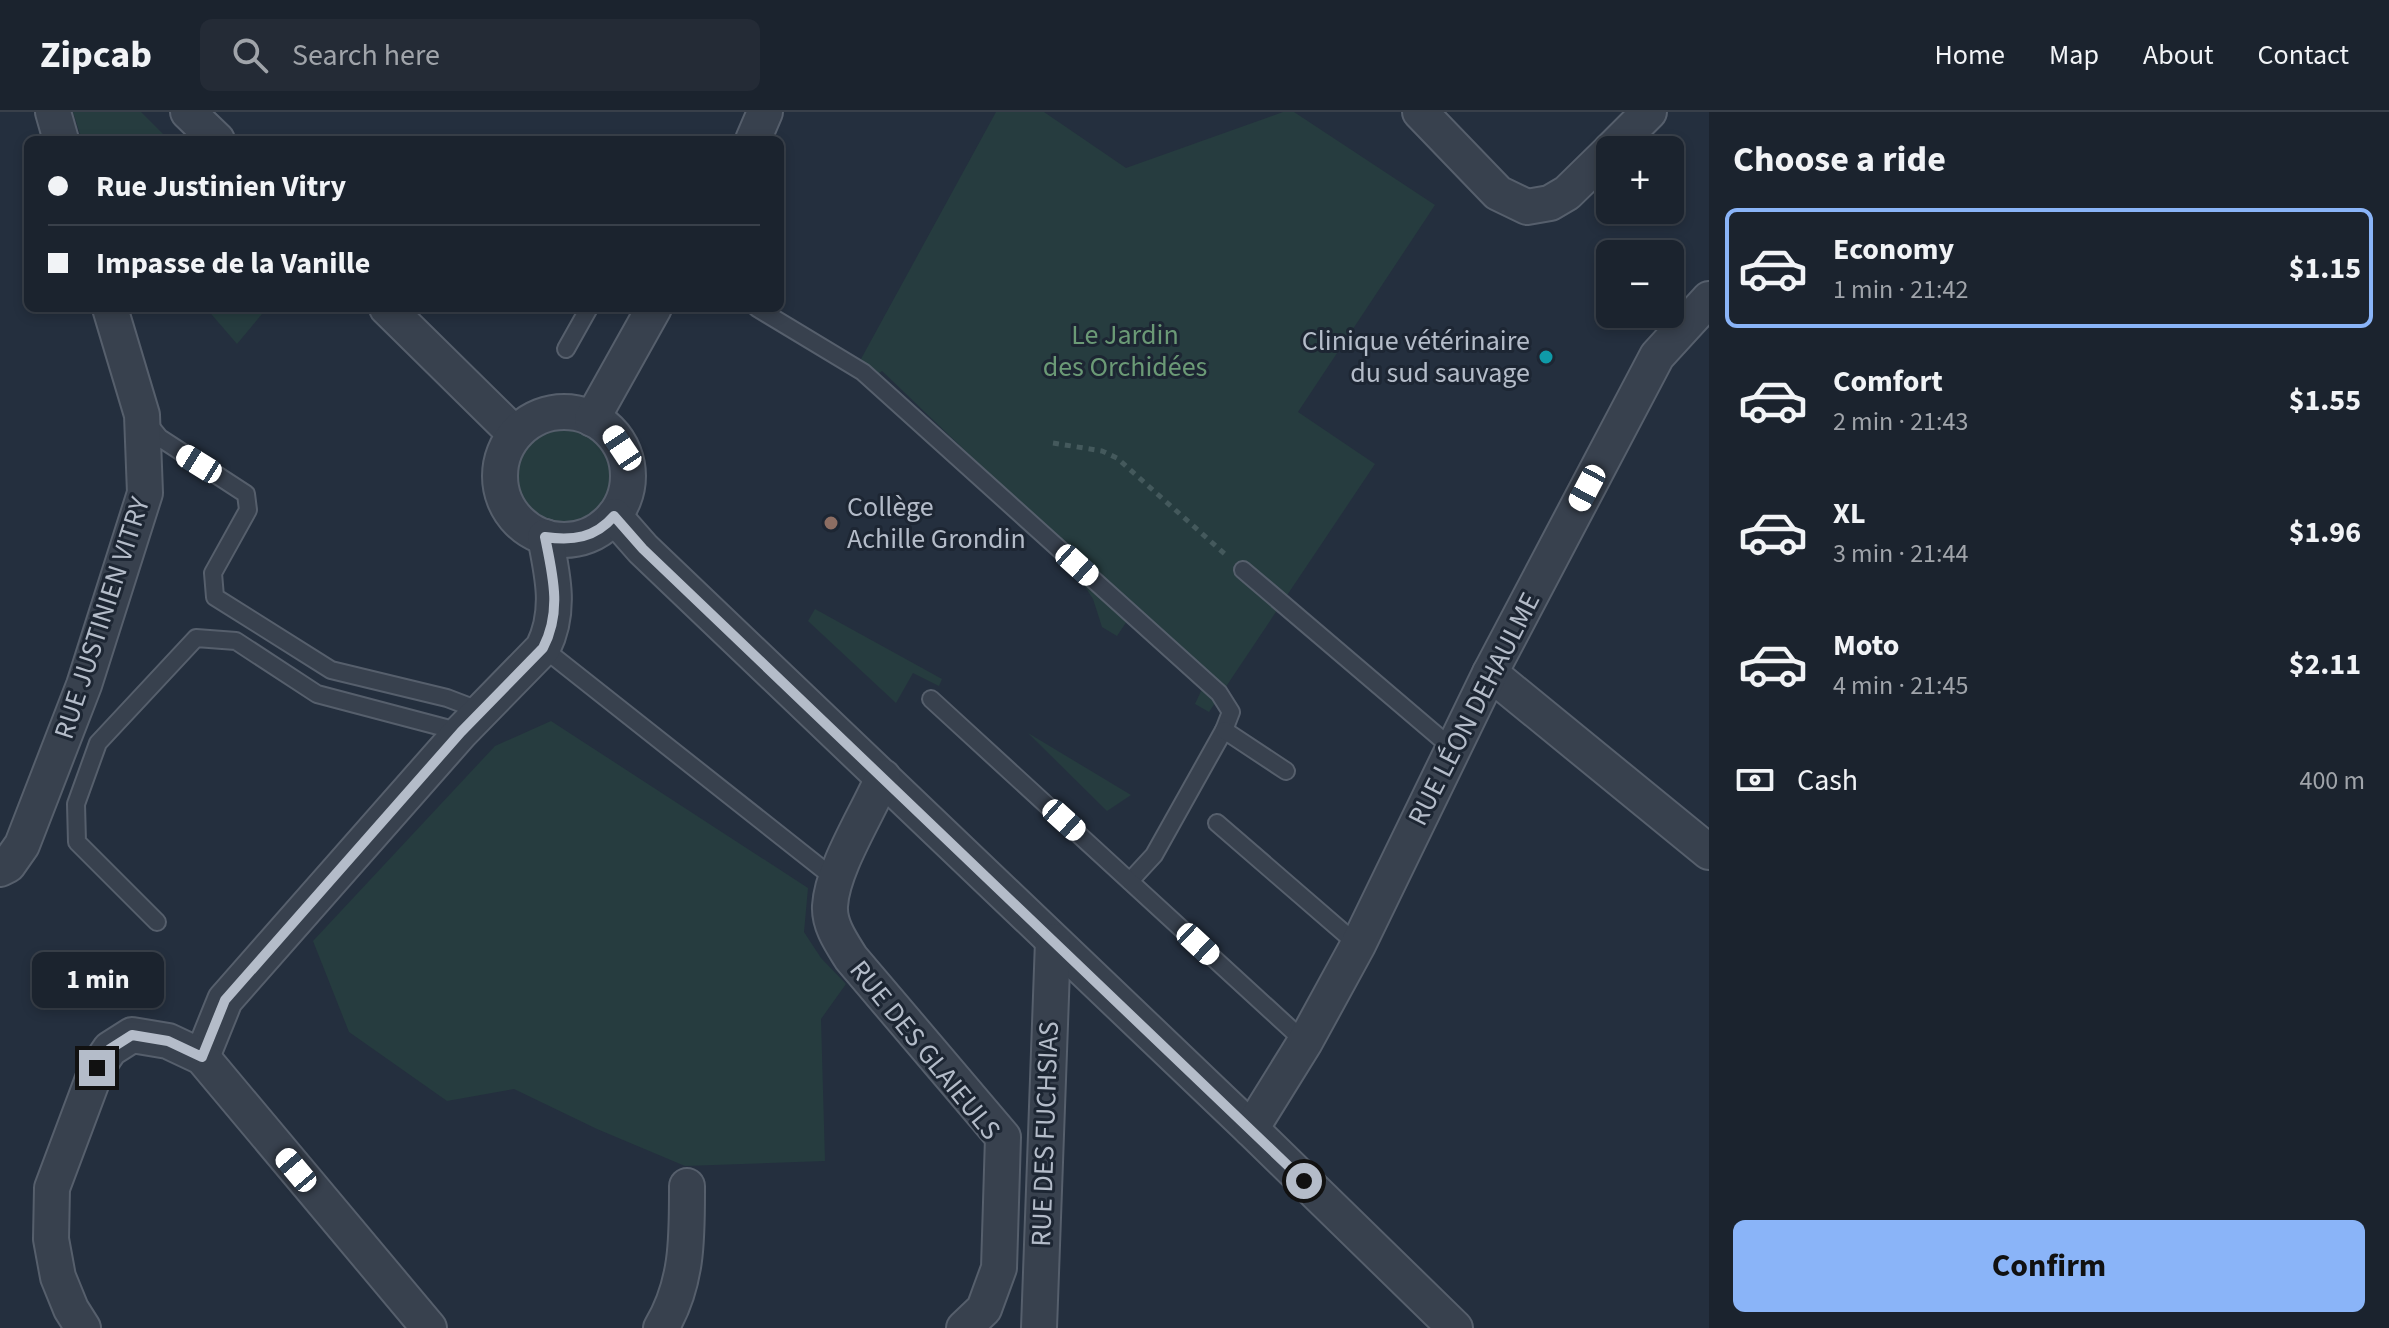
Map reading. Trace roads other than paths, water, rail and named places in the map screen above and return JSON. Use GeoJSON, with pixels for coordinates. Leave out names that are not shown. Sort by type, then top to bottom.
{"type":"FeatureCollection","features":[{"type":"Feature","properties":{"kind":"street"},"geometry":{"type":"LineString","coordinates":[[53,112],[60,136]]}},
{"type":"Feature","properties":{"kind":"street"},"geometry":{"type":"LineString","coordinates":[[188,112],[213,136]]}},
{"type":"Feature","properties":{"kind":"street"},"geometry":{"type":"LineString","coordinates":[[755,136],[765,112]]}},
{"type":"Feature","properties":{"kind":"street"},"geometry":{"type":"LineString","coordinates":[[1420,112],[1498,193],[1527,207],[1550,203],[1567,193],[1596,164]]}},
{"type":"Feature","properties":{"kind":"street"},"geometry":{"type":"LineString","coordinates":[[1624,136],[1649,112]]}},
{"type":"Feature","properties":{"kind":"street","name":"RUE LÉON DEHAULME"},"geometry":{"type":"LineString","coordinates":[[1251,1129],[1305,1042],[1358,945],[1490,673],[1657,356],[1709,299]]}},
{"type":"Feature","properties":{"kind":"street","name":"RUE JUSTINIEN VITRY"},"geometry":{"type":"LineString","coordinates":[[0,869],[8,865],[22,845],[73,714],[145,493],[142,415],[111,312]]}},
{"type":"Feature","properties":{"kind":"street"},"geometry":{"type":"LineString","coordinates":[[391,312],[515,434]]}},
{"type":"Feature","properties":{"kind":"street"},"geometry":{"type":"LineString","coordinates":[[592,419],[652,312]]}},
{"type":"Feature","properties":{"kind":"street"},"geometry":{"type":"LineString","coordinates":[[572,412],[592,419],[610,431],[622,448],[628,468],[627,490],[614,516],[587,536],[567,540],[545,537],[526,528],[511,513],[503,494],[500,473],[504,452],[515,434],[531,420],[551,413],[572,412]]}},
{"type":"Feature","properties":{"kind":"street"},"geometry":{"type":"LineString","coordinates":[[614,516],[643,549],[1455,1328]]}},
{"type":"Feature","properties":{"kind":"street"},"geometry":{"type":"LineString","coordinates":[[202,1057],[225,1000],[471,721],[543,648],[551,633],[556,601],[545,537]]}},
{"type":"Feature","properties":{"kind":"street"},"geometry":{"type":"LineString","coordinates":[[1490,673],[1709,852]]}},
{"type":"Feature","properties":{"kind":"street","name":"RUE DES GLAIEULS"},"geometry":{"type":"LineString","coordinates":[[883,777],[835,879],[829,908],[835,933],[851,958],[1003,1137],[999,1268],[984,1309],[964,1328]]}},
{"type":"Feature","properties":{"kind":"street","name":"RUE DES FUCHSIAS"},"geometry":{"type":"LineString","coordinates":[[1039,1328],[1053,941]]}},
{"type":"Feature","properties":{"kind":"street"},"geometry":{"type":"LineString","coordinates":[[83,1328],[71,1309],[58,1277],[51,1239],[52,1188],[97,1068],[110,1049],[132,1035],[168,1041],[202,1057],[429,1328]]}},
{"type":"Feature","properties":{"kind":"street"},"geometry":{"type":"LineString","coordinates":[[1003,1137],[1045,1123]]}},
{"type":"Feature","properties":{"kind":"street"},"geometry":{"type":"LineString","coordinates":[[661,1328],[681,1286],[687,1250],[687,1186]]}},
{"type":"Feature","properties":{"kind":"lane"},"geometry":{"type":"LineString","coordinates":[[566,349],[587,312]]}},
{"type":"Feature","properties":{"kind":"lane"},"geometry":{"type":"LineString","coordinates":[[764,312],[863,372],[1219,693],[1231,712],[1224,730],[1154,855],[1130,881]]}},
{"type":"Feature","properties":{"kind":"lane"},"geometry":{"type":"LineString","coordinates":[[142,415],[160,438],[246,494],[248,510],[213,573],[215,597],[331,670],[447,698],[471,721]]}},
{"type":"Feature","properties":{"kind":"lane"},"geometry":{"type":"LineString","coordinates":[[1243,570],[1453,749]]}},
{"type":"Feature","properties":{"kind":"lane"},"geometry":{"type":"LineString","coordinates":[[157,922],[77,842],[76,804],[98,743],[196,638],[236,641],[317,694],[471,721]]}},
{"type":"Feature","properties":{"kind":"lane"},"geometry":{"type":"LineString","coordinates":[[543,648],[835,879]]}},
{"type":"Feature","properties":{"kind":"lane"},"geometry":{"type":"LineString","coordinates":[[931,699],[1305,1042]]}},
{"type":"Feature","properties":{"kind":"lane"},"geometry":{"type":"LineString","coordinates":[[1224,730],[1286,771]]}},
{"type":"Feature","properties":{"kind":"lane"},"geometry":{"type":"LineString","coordinates":[[1217,823],[1358,945]]}},
{"type":"Feature","properties":{"kind":"place","name":"Clinique vétérinaire du sud sauvage"},"geometry":{"type":"Point","coordinates":[1546,357]}},
{"type":"Feature","properties":{"kind":"place","name":"Collège Achille Grondin"},"geometry":{"type":"Point","coordinates":[831,523]}},
{"type":"Feature","properties":{"kind":"park label","name":"Le Jardin des Orchidées"},"geometry":{"type":"Point","coordinates":[1125,351]}}]}
